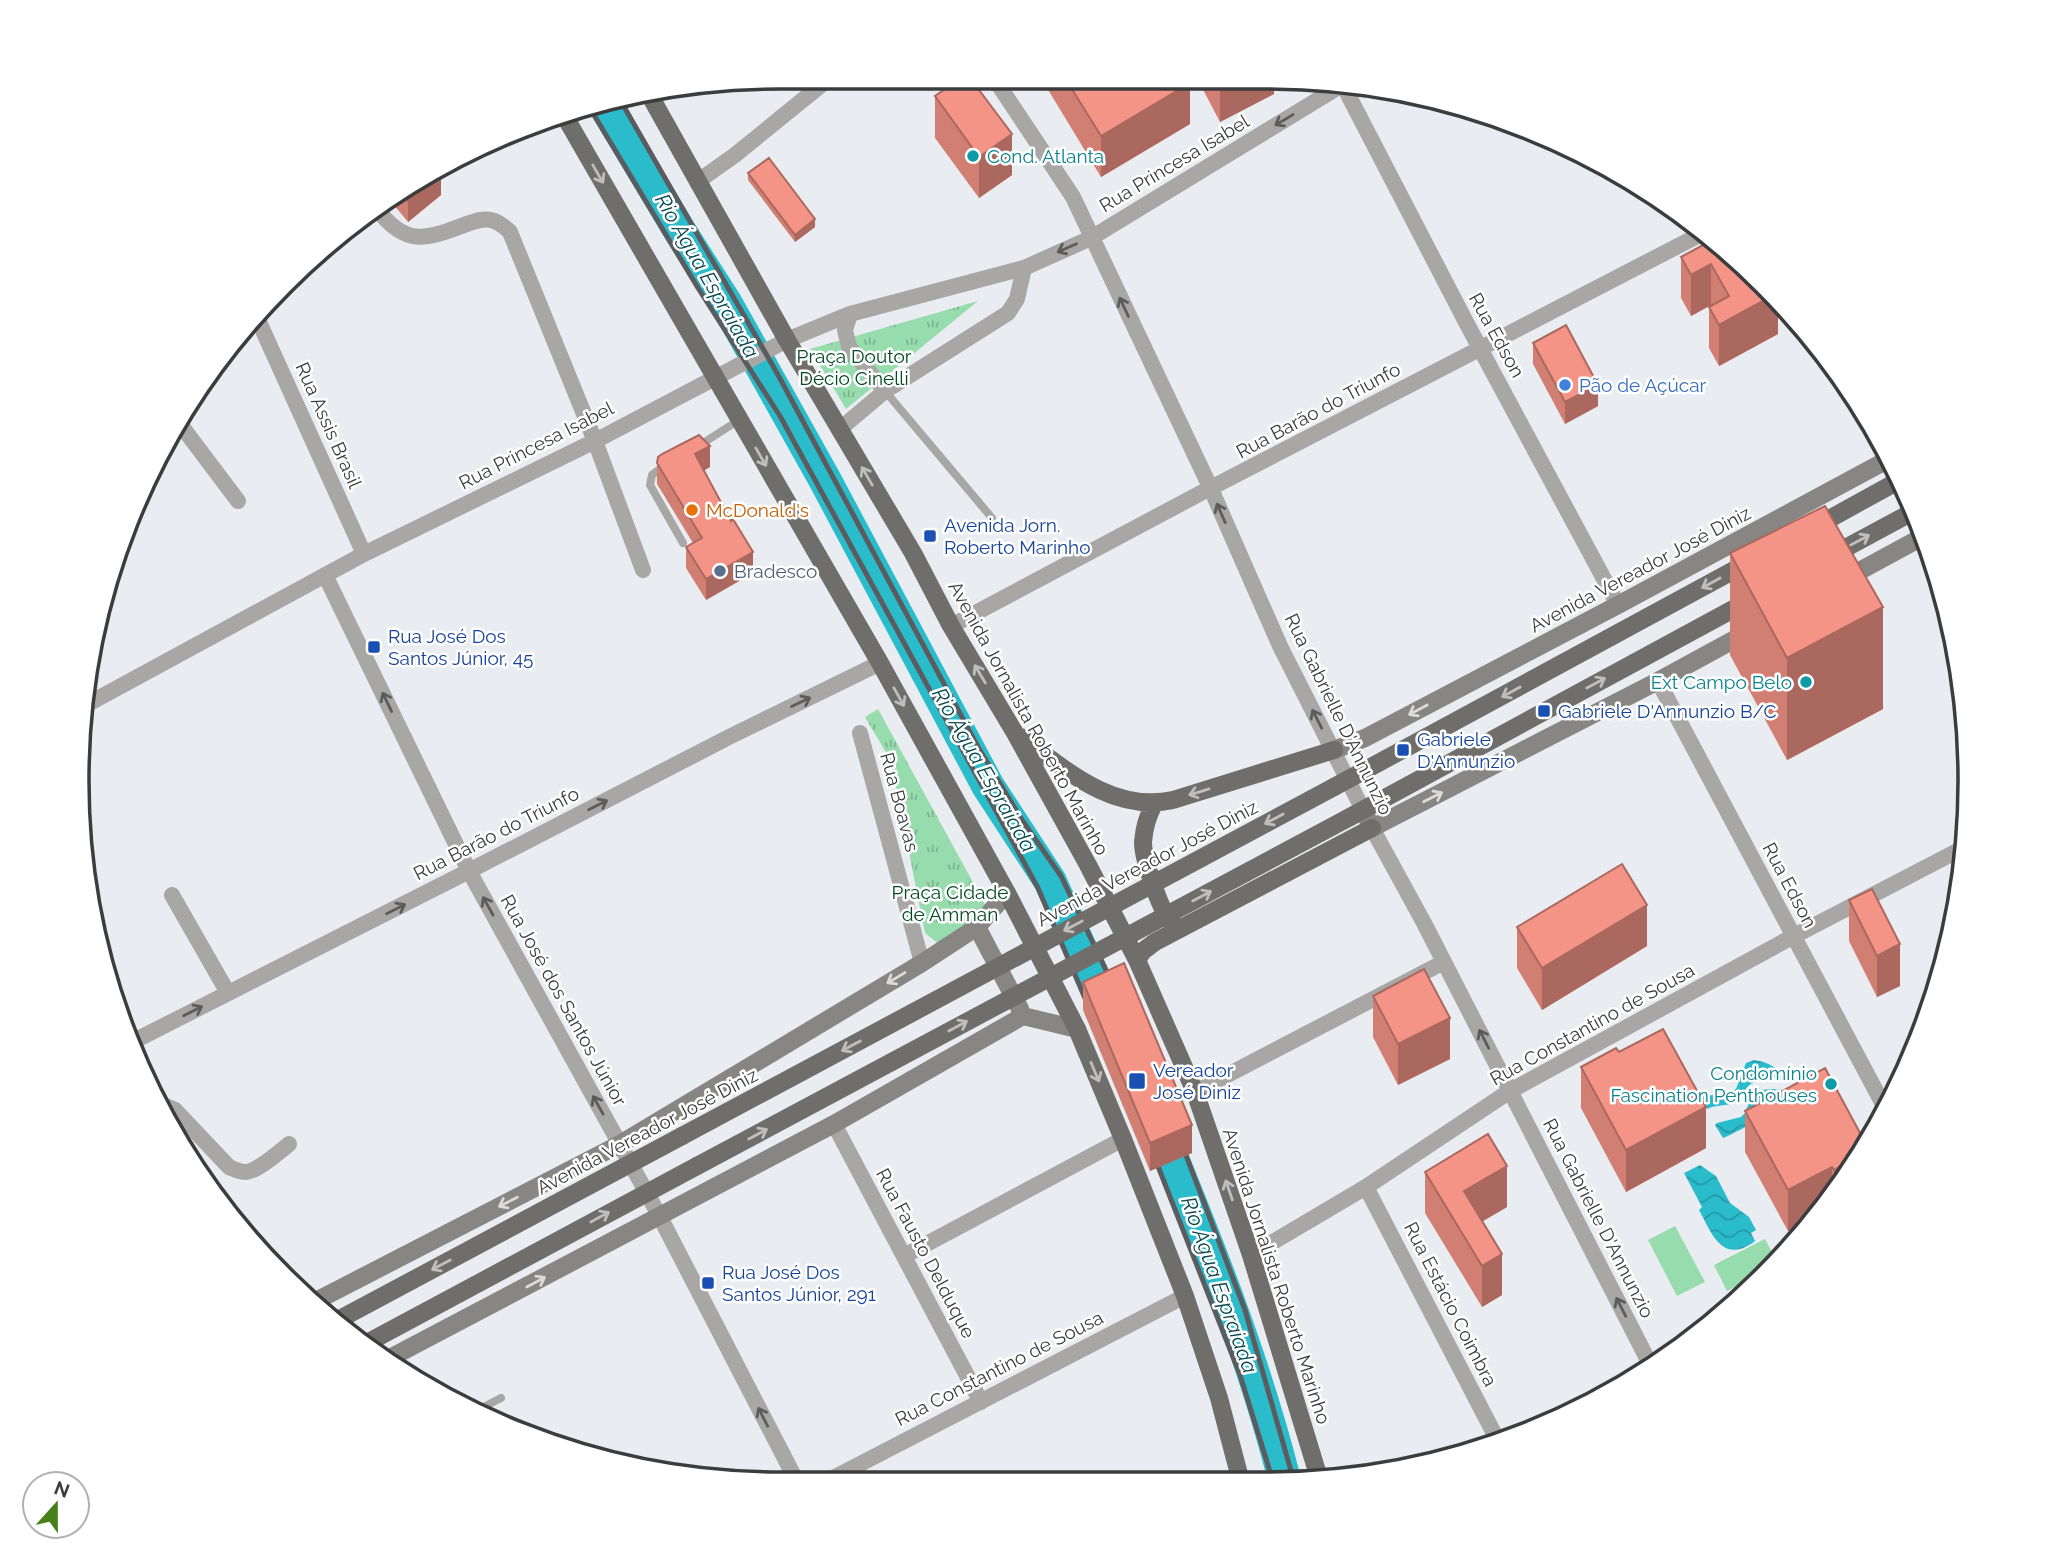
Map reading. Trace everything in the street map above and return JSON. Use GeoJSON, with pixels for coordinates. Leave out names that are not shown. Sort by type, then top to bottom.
{"type":"FeatureCollection","features":[{"type":"Feature","properties":{"kind":"main road","name":"Avenida Jornalista Roberto Marinho"},"geometry":{"type":"LineString","coordinates":[[653,102],[785,342],[840,429],[1015,733],[1137,960],[1195,1092],[1251,1255],[1316,1470]]}},
{"type":"Feature","properties":{"kind":"main road"},"geometry":{"type":"LineString","coordinates":[[569,123],[717,376],[739,420],[880,663],[1007,893],[1076,1029],[1185,1296],[1219,1398],[1238,1472]]}},
{"type":"Feature","properties":{"kind":"main road"},"geometry":{"type":"LineString","coordinates":[[1791,540],[1891,486]]}},
{"type":"Feature","properties":{"kind":"main road"},"geometry":{"type":"LineString","coordinates":[[1808,568],[1905,516]]}},
{"type":"Feature","properties":{"kind":"main road","name":"Avenida Vereador José Diniz"},"geometry":{"type":"LineString","coordinates":[[345,1316],[1767,553]]}},
{"type":"Feature","properties":{"kind":"main road"},"geometry":{"type":"LineString","coordinates":[[374,1339],[1760,594]]}},
{"type":"Feature","properties":{"kind":"main road"},"geometry":{"type":"LineString","coordinates":[[1015,733],[1087,784],[1130,801],[1154,804],[1334,750]]}},
{"type":"Feature","properties":{"kind":"main road"},"geometry":{"type":"LineString","coordinates":[[1154,804],[1143,843],[1147,864],[1167,919],[1184,927]]}},
{"type":"Feature","properties":{"kind":"main road"},"geometry":{"type":"LineString","coordinates":[[1137,960],[1143,951],[1155,942],[1372,828]]}},
{"type":"Feature","properties":{"kind":"street"},"geometry":{"type":"LineString","coordinates":[[698,182],[816,89]]}},
{"type":"Feature","properties":{"kind":"street","name":"Rua Gabrielle D'Annunzio"},"geometry":{"type":"LineString","coordinates":[[1001,89],[1073,197],[1211,489],[1280,646],[1334,750],[1341,783],[1357,813],[1372,828],[1444,962],[1647,1358]]}},
{"type":"Feature","properties":{"kind":"street","name":"Rua Princesa Isabel"},"geometry":{"type":"LineString","coordinates":[[94,701],[364,554],[595,441],[785,342],[850,314],[1024,268],[1091,237],[1328,92]]}},
{"type":"Feature","properties":{"kind":"street","name":"Rua Edson"},"geometry":{"type":"LineString","coordinates":[[1347,94],[1618,605]]}},
{"type":"Feature","properties":{"kind":"street"},"geometry":{"type":"LineString","coordinates":[[382,216],[401,233],[418,237],[437,235],[482,220],[493,221],[510,232],[595,441],[643,570]]}},
{"type":"Feature","properties":{"kind":"street","name":"Rua Barão do Triunfo"},"geometry":{"type":"LineString","coordinates":[[951,626],[1694,238]]}},
{"type":"Feature","properties":{"kind":"street"},"geometry":{"type":"LineString","coordinates":[[840,429],[885,391],[1008,313],[1017,299],[1024,268]]}},
{"type":"Feature","properties":{"kind":"street"},"geometry":{"type":"LineString","coordinates":[[850,314],[845,330],[849,346],[885,391]]}},
{"type":"Feature","properties":{"kind":"street","name":"Rua Assis Brasil"},"geometry":{"type":"LineString","coordinates":[[261,325],[364,554]]}},
{"type":"Feature","properties":{"kind":"street"},"geometry":{"type":"LineString","coordinates":[[185,430],[238,501]]}},
{"type":"Feature","properties":{"kind":"street","name":"Avenida Vereador José Diniz"},"geometry":{"type":"LineString","coordinates":[[1334,750],[1365,738],[1880,464]]}},
{"type":"Feature","properties":{"kind":"street"},"geometry":{"type":"LineString","coordinates":[[1827,589],[1915,541]]}},
{"type":"Feature","properties":{"kind":"street","name":"Rua José dos Santos Júnior"},"geometry":{"type":"LineString","coordinates":[[325,575],[469,871],[660,1217],[792,1472]]}},
{"type":"Feature","properties":{"kind":"street"},"geometry":{"type":"LineString","coordinates":[[1372,828],[1767,622]]}},
{"type":"Feature","properties":{"kind":"street","name":"Rua Barão do Triunfo"},"geometry":{"type":"LineString","coordinates":[[139,1038],[731,736],[880,663]]}},
{"type":"Feature","properties":{"kind":"street","name":"Rua Edson"},"geometry":{"type":"LineString","coordinates":[[1658,681],[1880,1098]]}},
{"type":"Feature","properties":{"kind":"street","name":"Rua Boavas"},"geometry":{"type":"LineString","coordinates":[[860,733],[922,963]]}},
{"type":"Feature","properties":{"kind":"street","name":"Rua Constantino de Sousa"},"geometry":{"type":"LineString","coordinates":[[1251,1255],[1366,1187],[1510,1091],[1794,936],[1954,853]]}},
{"type":"Feature","properties":{"kind":"street","name":"Avenida Vereador José Diniz"},"geometry":{"type":"LineString","coordinates":[[322,1298],[620,1144],[922,963],[977,927],[1007,893]]}},
{"type":"Feature","properties":{"kind":"street"},"geometry":{"type":"LineString","coordinates":[[172,895],[228,993]]}},
{"type":"Feature","properties":{"kind":"street"},"geometry":{"type":"LineString","coordinates":[[977,927],[1023,1016]]}},
{"type":"Feature","properties":{"kind":"street"},"geometry":{"type":"LineString","coordinates":[[1195,1092],[1444,962]]}},
{"type":"Feature","properties":{"kind":"street"},"geometry":{"type":"LineString","coordinates":[[396,1355],[834,1124],[1023,1016],[1076,1029]]}},
{"type":"Feature","properties":{"kind":"street"},"geometry":{"type":"LineString","coordinates":[[173,1109],[229,1167],[237,1170],[255,1170],[289,1144]]}},
{"type":"Feature","properties":{"kind":"street","name":"Rua Fausto Delduque"},"geometry":{"type":"LineString","coordinates":[[834,1124],[981,1402]]}},
{"type":"Feature","properties":{"kind":"street"},"geometry":{"type":"LineString","coordinates":[[904,1256],[1123,1139]]}},
{"type":"Feature","properties":{"kind":"street","name":"Rua Estácio Coimbra"},"geometry":{"type":"LineString","coordinates":[[1366,1187],[1494,1433]]}},
{"type":"Feature","properties":{"kind":"street","name":"Rua Constantino de Sousa"},"geometry":{"type":"LineString","coordinates":[[845,1472],[1185,1296]]}},
{"type":"Feature","properties":{"kind":"lane"},"geometry":{"type":"LineString","coordinates":[[885,391],[992,517]]}},
{"type":"Feature","properties":{"kind":"lane"},"geometry":{"type":"LineString","coordinates":[[692,450],[739,420]]}},
{"type":"Feature","properties":{"kind":"lane"},"geometry":{"type":"LineString","coordinates":[[671,462],[652,475],[650,485],[683,543]]}},
{"type":"Feature","properties":{"kind":"lane"},"geometry":{"type":"LineString","coordinates":[[487,1405],[501,1398]]}},
{"type":"Feature","properties":{"kind":"green space","name":"Praça Doutor Décio Cinelli"},"geometry":{"type":"Polygon","coordinates":[[[978,301],[846,409],[810,349],[978,301]]]}},
{"type":"Feature","properties":{"kind":"green space","name":"Praça Cidade de Amman"},"geometry":{"type":"Polygon","coordinates":[[[878,709],[986,906],[976,925],[940,945],[925,933],[891,761],[865,717],[878,709]]]}},
{"type":"Feature","properties":{"kind":"green space"},"geometry":{"type":"Polygon","coordinates":[[[1675,1226],[1705,1282],[1677,1296],[1648,1240],[1675,1226]]]}},
{"type":"Feature","properties":{"kind":"green space"},"geometry":{"type":"Polygon","coordinates":[[[1765,1239],[1771,1251],[1737,1286],[1727,1291],[1714,1265],[1765,1239]]]}},
{"type":"Feature","properties":{"kind":"water"},"geometry":{"type":"Polygon","coordinates":[[[1754,1060],[1775,1068],[1782,1080],[1759,1079],[1736,1101],[1707,1109],[1700,1097],[1736,1089],[1746,1063],[1754,1060]]]}},
{"type":"Feature","properties":{"kind":"water"},"geometry":{"type":"Polygon","coordinates":[[[1762,1090],[1782,1090],[1765,1113],[1749,1125],[1723,1138],[1715,1125],[1717,1123],[1741,1117],[1749,1103],[1762,1090]]]}},
{"type":"Feature","properties":{"kind":"water"},"geometry":{"type":"Polygon","coordinates":[[[1700,1165],[1716,1176],[1730,1203],[1749,1217],[1756,1230],[1751,1233],[1755,1241],[1750,1245],[1732,1250],[1725,1248],[1710,1231],[1699,1210],[1702,1207],[1684,1173],[1700,1165]]]}},
{"type":"Feature","properties":{"kind":"building"},"geometry":{"type":"Polygon","coordinates":[[[945,89],[978,89],[1012,134],[979,157],[935,96],[945,89]]]}},
{"type":"Feature","properties":{"kind":"building"},"geometry":{"type":"Polygon","coordinates":[[[1072,89],[1180,89],[1101,136],[1072,89]]]}},
{"type":"Feature","properties":{"kind":"building"},"geometry":{"type":"Polygon","coordinates":[[[769,158],[815,219],[795,235],[748,173],[769,158]]]}},
{"type":"Feature","properties":{"kind":"building"},"geometry":{"type":"Polygon","coordinates":[[[1703,245],[1763,301],[1719,325],[1709,307],[1729,296],[1711,264],[1691,275],[1681,257],[1703,245]]]}},
{"type":"Feature","properties":{"kind":"building"},"geometry":{"type":"Polygon","coordinates":[[[1566,325],[1598,385],[1565,402],[1533,343],[1566,325]]]}},
{"type":"Feature","properties":{"kind":"building"},"geometry":{"type":"Polygon","coordinates":[[[699,435],[710,446],[695,454],[731,521],[733,519],[753,552],[706,579],[686,547],[702,538],[657,463],[662,454],[699,435]]]}},
{"type":"Feature","properties":{"kind":"building"},"geometry":{"type":"Polygon","coordinates":[[[1825,506],[1883,607],[1787,658],[1730,553],[1825,506]]]}},
{"type":"Feature","properties":{"kind":"building"},"geometry":{"type":"Polygon","coordinates":[[[1622,864],[1647,905],[1542,968],[1517,927],[1622,864]]]}},
{"type":"Feature","properties":{"kind":"building"},"geometry":{"type":"Polygon","coordinates":[[[1872,889],[1900,944],[1877,956],[1849,900],[1872,889]]]}},
{"type":"Feature","properties":{"kind":"building","name":"Vereador José Diniz"},"geometry":{"type":"Polygon","coordinates":[[[1124,963],[1192,1125],[1150,1143],[1083,982],[1124,963]]]}},
{"type":"Feature","properties":{"kind":"building"},"geometry":{"type":"Polygon","coordinates":[[[1424,969],[1450,1018],[1398,1044],[1373,996],[1424,969]]]}},
{"type":"Feature","properties":{"kind":"building"},"geometry":{"type":"Polygon","coordinates":[[[1663,1029],[1706,1107],[1626,1150],[1581,1067],[1616,1048],[1619,1052],[1663,1029]]]}},
{"type":"Feature","properties":{"kind":"building"},"geometry":{"type":"Polygon","coordinates":[[[1825,1068],[1860,1134],[1839,1167],[1834,1170],[1832,1167],[1788,1190],[1745,1111],[1825,1068]]]}},
{"type":"Feature","properties":{"kind":"building"},"geometry":{"type":"Polygon","coordinates":[[[1488,1134],[1507,1166],[1464,1191],[1502,1254],[1482,1266],[1425,1172],[1488,1134]]]}},
{"type":"Feature","properties":{"kind":"waterway","name":"Rio Água Espraiada"},"geometry":{"type":"LineString","coordinates":[[608,112],[727,305],[825,480],[988,786],[1050,881],[1112,1017]]}},
{"type":"Feature","properties":{"kind":"waterway","name":"Rio Água Espraiada"},"geometry":{"type":"LineString","coordinates":[[1157,1121],[1243,1342],[1282,1471]]}},
{"type":"Feature","properties":{"kind":"railway"},"geometry":{"type":"LineString","coordinates":[[625,108],[777,373],[978,747],[1022,820],[1061,876],[1115,989]]}},
{"type":"Feature","properties":{"kind":"railway"},"geometry":{"type":"LineString","coordinates":[[594,115],[698,288],[780,416],[1038,888],[1090,1010]]}},
{"type":"Feature","properties":{"kind":"railway"},"geometry":{"type":"LineString","coordinates":[[1179,1137],[1245,1310],[1291,1471]]}},
{"type":"Feature","properties":{"kind":"railway"},"geometry":{"type":"LineString","coordinates":[[1152,1151],[1240,1375],[1270,1472]]}},
{"type":"Feature","properties":{"kind":"place","name":"Cond. Atlanta"},"geometry":{"type":"Point","coordinates":[973,156]}},
{"type":"Feature","properties":{"kind":"place","name":"Pão de Açúcar"},"geometry":{"type":"Point","coordinates":[1565,385]}},
{"type":"Feature","properties":{"kind":"place","name":"McDonald's"},"geometry":{"type":"Point","coordinates":[692,510]}},
{"type":"Feature","properties":{"kind":"place","name":"Avenida Jorn. Roberto Marinho"},"geometry":{"type":"Point","coordinates":[930,536]}},
{"type":"Feature","properties":{"kind":"place","name":"Bradesco"},"geometry":{"type":"Point","coordinates":[720,571]}},
{"type":"Feature","properties":{"kind":"place","name":"Rua José Dos Santos Júnior, 45"},"geometry":{"type":"Point","coordinates":[374,647]}},
{"type":"Feature","properties":{"kind":"place","name":"Ext Campo Belo"},"geometry":{"type":"Point","coordinates":[1806,682]}},
{"type":"Feature","properties":{"kind":"place","name":"Gabriele D'Annunzio B/C"},"geometry":{"type":"Point","coordinates":[1544,711]}},
{"type":"Feature","properties":{"kind":"place","name":"Gabriele D'Annunzio"},"geometry":{"type":"Point","coordinates":[1403,750]}},
{"type":"Feature","properties":{"kind":"place","name":"Vereador José Diniz"},"geometry":{"type":"Point","coordinates":[1137,1081]}},
{"type":"Feature","properties":{"kind":"place","name":"Condomínio Fascination Penthouses"},"geometry":{"type":"Point","coordinates":[1831,1084]}},
{"type":"Feature","properties":{"kind":"place","name":"Rua José Dos Santos Júnior, 291"},"geometry":{"type":"Point","coordinates":[708,1283]}}]}
